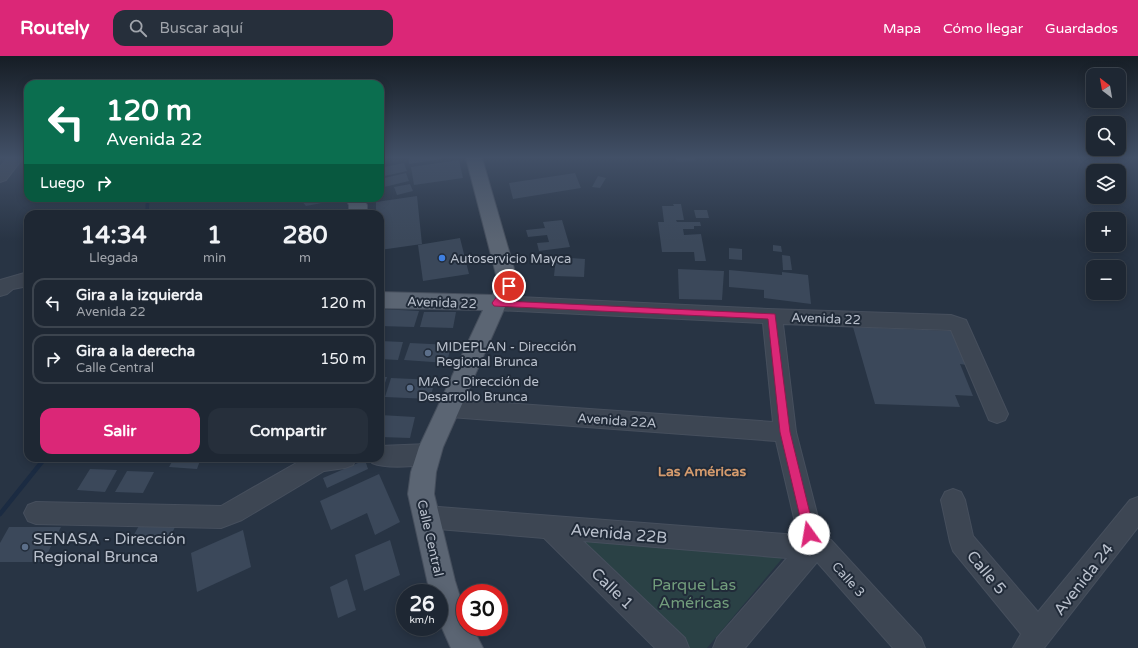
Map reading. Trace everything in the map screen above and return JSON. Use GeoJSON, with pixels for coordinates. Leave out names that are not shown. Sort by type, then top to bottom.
{"type":"FeatureCollection","features":[{"type":"Feature","properties":{"kind":"main road","name":"Calle Central"},"geometry":{"type":"LineString","coordinates":[[468,648],[449,609],[426,517],[421,486],[428,454],[497,303],[506,293],[509,282],[485,186]]}},
{"type":"Feature","properties":{"kind":"main road","name":"Avenida 22"},"geometry":{"type":"LineString","coordinates":[[384,300],[497,303]]}},
{"type":"Feature","properties":{"kind":"street"},"geometry":{"type":"LineString","coordinates":[[4,286],[24,280]]}},
{"type":"Feature","properties":{"kind":"street","name":"Avenida 22"},"geometry":{"type":"LineString","coordinates":[[497,303],[955,323],[959,325],[997,414]]}},
{"type":"Feature","properties":{"kind":"street"},"geometry":{"type":"LineString","coordinates":[[727,648],[813,548],[785,432],[772,316]]}},
{"type":"Feature","properties":{"kind":"street","name":"Avenida 22A"},"geometry":{"type":"LineString","coordinates":[[450,408],[785,432]]}},
{"type":"Feature","properties":{"kind":"street"},"geometry":{"type":"LineString","coordinates":[[384,456],[428,454]]}},
{"type":"Feature","properties":{"kind":"street"},"geometry":{"type":"LineString","coordinates":[[36,513],[221,517],[234,512],[318,462]]}},
{"type":"Feature","properties":{"kind":"street","name":"Calle 5"},"geometry":{"type":"LineString","coordinates":[[952,500],[962,542],[1033,641]]}},
{"type":"Feature","properties":{"kind":"street","name":"Avenida 24"},"geometry":{"type":"LineString","coordinates":[[1033,641],[1138,508]]}},
{"type":"Feature","properties":{"kind":"street","name":"Avenida 22B"},"geometry":{"type":"LineString","coordinates":[[426,517],[813,548]]}},
{"type":"Feature","properties":{"kind":"street","name":"Calle 1"},"geometry":{"type":"LineString","coordinates":[[551,528],[675,648]]}},
{"type":"Feature","properties":{"kind":"street","name":"Calle 3"},"geometry":{"type":"LineString","coordinates":[[813,548],[822,549],[911,648]]}},
{"type":"Feature","properties":{"kind":"green space","name":"Parque Las Américas"},"geometry":{"type":"Polygon","coordinates":[[[565,537],[786,554],[707,648],[687,648],[565,537]]]}},
{"type":"Feature","properties":{"kind":"building"},"geometry":{"type":"Polygon","coordinates":[[[411,186],[413,191],[397,195],[394,187],[411,186]]]}},
{"type":"Feature","properties":{"kind":"building"},"geometry":{"type":"Polygon","coordinates":[[[510,186],[580,186],[581,188],[513,199],[510,186]]]}},
{"type":"Feature","properties":{"kind":"building"},"geometry":{"type":"Polygon","coordinates":[[[593,186],[601,186],[600,188],[592,187],[593,186]]]}},
{"type":"Feature","properties":{"kind":"building"},"geometry":{"type":"Polygon","coordinates":[[[417,196],[422,244],[384,249],[384,210],[376,210],[376,202],[417,196]]]}},
{"type":"Feature","properties":{"kind":"building"},"geometry":{"type":"Polygon","coordinates":[[[302,202],[325,202],[322,203],[306,206],[302,202]]]}},
{"type":"Feature","properties":{"kind":"building"},"geometry":{"type":"Polygon","coordinates":[[[673,204],[681,204],[684,220],[676,220],[677,222],[700,222],[701,226],[694,226],[694,229],[683,229],[684,235],[701,234],[706,261],[695,261],[694,252],[662,252],[658,222],[664,222],[662,206],[674,206],[673,204]]]}},
{"type":"Feature","properties":{"kind":"building"},"geometry":{"type":"Polygon","coordinates":[[[694,210],[707,210],[709,218],[696,218],[694,210]]]}},
{"type":"Feature","properties":{"kind":"building"},"geometry":{"type":"Polygon","coordinates":[[[562,220],[570,247],[539,251],[537,243],[549,242],[547,235],[528,237],[526,230],[545,228],[543,222],[562,220]]]}},
{"type":"Feature","properties":{"kind":"building","name":"Autoservicio Mayca"},"geometry":{"type":"Polygon","coordinates":[[[460,238],[469,274],[423,281],[418,245],[460,238]]]}},
{"type":"Feature","properties":{"kind":"building"},"geometry":{"type":"Polygon","coordinates":[[[773,245],[781,246],[782,252],[773,251],[773,245]]]}},
{"type":"Feature","properties":{"kind":"building"},"geometry":{"type":"Polygon","coordinates":[[[729,248],[742,249],[742,260],[729,259],[729,248]]]}},
{"type":"Feature","properties":{"kind":"building"},"geometry":{"type":"Polygon","coordinates":[[[782,255],[790,256],[792,270],[783,270],[782,255]]]}},
{"type":"Feature","properties":{"kind":"building"},"geometry":{"type":"Polygon","coordinates":[[[556,257],[585,259],[584,277],[554,276],[556,257]]]}},
{"type":"Feature","properties":{"kind":"building"},"geometry":{"type":"Polygon","coordinates":[[[678,269],[724,271],[722,300],[679,299],[678,269]]]}},
{"type":"Feature","properties":{"kind":"building"},"geometry":{"type":"Polygon","coordinates":[[[729,270],[782,275],[782,272],[808,275],[811,304],[764,298],[764,290],[729,287],[729,270]]]}},
{"type":"Feature","properties":{"kind":"building"},"geometry":{"type":"Polygon","coordinates":[[[384,309],[419,311],[414,327],[384,326],[384,309]]]}},
{"type":"Feature","properties":{"kind":"building"},"geometry":{"type":"Polygon","coordinates":[[[424,312],[456,312],[453,328],[420,327],[424,312]]]}},
{"type":"Feature","properties":{"kind":"building"},"geometry":{"type":"Polygon","coordinates":[[[853,327],[953,331],[967,365],[960,364],[973,396],[955,395],[960,407],[875,404],[853,327]]]}},
{"type":"Feature","properties":{"kind":"building","name":"MAG - Dirección de Desarrollo Brunca"},"geometry":{"type":"Polygon","coordinates":[[[384,341],[403,342],[398,360],[384,359],[384,341]]]}},
{"type":"Feature","properties":{"kind":"building","name":"MIDEPLAN - Dirección Regional Brunca"},"geometry":{"type":"Polygon","coordinates":[[[410,343],[451,345],[447,363],[404,360],[410,343]]]}},
{"type":"Feature","properties":{"kind":"building"},"geometry":{"type":"Polygon","coordinates":[[[384,377],[387,377],[384,386],[384,377]]]}},
{"type":"Feature","properties":{"kind":"building","name":"MAG - Dirección de Desarrollo Brunca"},"geometry":{"type":"Polygon","coordinates":[[[391,378],[435,380],[430,399],[385,397],[391,378]]]}},
{"type":"Feature","properties":{"kind":"building","name":"MAG - Dirección de Desarrollo Brunca"},"geometry":{"type":"Polygon","coordinates":[[[384,415],[415,417],[410,438],[384,437],[384,415]]]}},
{"type":"Feature","properties":{"kind":"building"},"geometry":{"type":"Polygon","coordinates":[[[172,462],[200,462],[197,469],[169,467],[172,462]]]}},
{"type":"Feature","properties":{"kind":"building"},"geometry":{"type":"Polygon","coordinates":[[[360,462],[366,462],[368,469],[327,488],[323,478],[360,462]]]}},
{"type":"Feature","properties":{"kind":"building"},"geometry":{"type":"Polygon","coordinates":[[[90,469],[117,470],[105,492],[77,490],[90,469]]]}},
{"type":"Feature","properties":{"kind":"building"},"geometry":{"type":"Polygon","coordinates":[[[127,471],[154,472],[143,493],[115,492],[127,471]]]}},
{"type":"Feature","properties":{"kind":"building"},"geometry":{"type":"Polygon","coordinates":[[[379,474],[400,522],[375,535],[367,513],[331,530],[320,501],[379,474]]]}},
{"type":"Feature","properties":{"kind":"building"},"geometry":{"type":"Polygon","coordinates":[[[140,524],[175,527],[168,541],[132,538],[140,524]]]}},
{"type":"Feature","properties":{"kind":"building"},"geometry":{"type":"Polygon","coordinates":[[[9,527],[61,527],[43,562],[0,562],[0,543],[9,527]]]}},
{"type":"Feature","properties":{"kind":"building"},"geometry":{"type":"Polygon","coordinates":[[[243,530],[251,567],[197,592],[191,553],[243,530]]]}},
{"type":"Feature","properties":{"kind":"building"},"geometry":{"type":"Polygon","coordinates":[[[390,540],[400,575],[364,591],[355,555],[390,540]]]}},
{"type":"Feature","properties":{"kind":"building"},"geometry":{"type":"Polygon","coordinates":[[[347,579],[356,610],[338,618],[330,587],[347,579]]]}},
{"type":"Feature","properties":{"kind":"waterway"},"geometry":{"type":"LineString","coordinates":[[147,210],[148,202]]}},
{"type":"Feature","properties":{"kind":"waterway"},"geometry":{"type":"LineString","coordinates":[[0,514],[42,462]]}},
{"type":"Feature","properties":{"kind":"place","name":"Autoservicio Mayca"},"geometry":{"type":"Point","coordinates":[442,258]}},
{"type":"Feature","properties":{"kind":"place","name":"MIDEPLAN - Dirección Regional Brunca"},"geometry":{"type":"Point","coordinates":[428,353]}},
{"type":"Feature","properties":{"kind":"place","name":"MAG - Dirección de Desarrollo Brunca"},"geometry":{"type":"Point","coordinates":[410,388]}},
{"type":"Feature","properties":{"kind":"place","name":"SENASA - Dirección Regional Brunca"},"geometry":{"type":"Point","coordinates":[25,547]}},
{"type":"Feature","properties":{"kind":"district","name":"Las Américas"},"geometry":{"type":"Point","coordinates":[702,471]}},
{"type":"Feature","properties":{"kind":"route"},"geometry":{"type":"LineString","coordinates":[[509,286],[504,296],[497,303],[772,316],[785,432],[809,534]]}}]}
